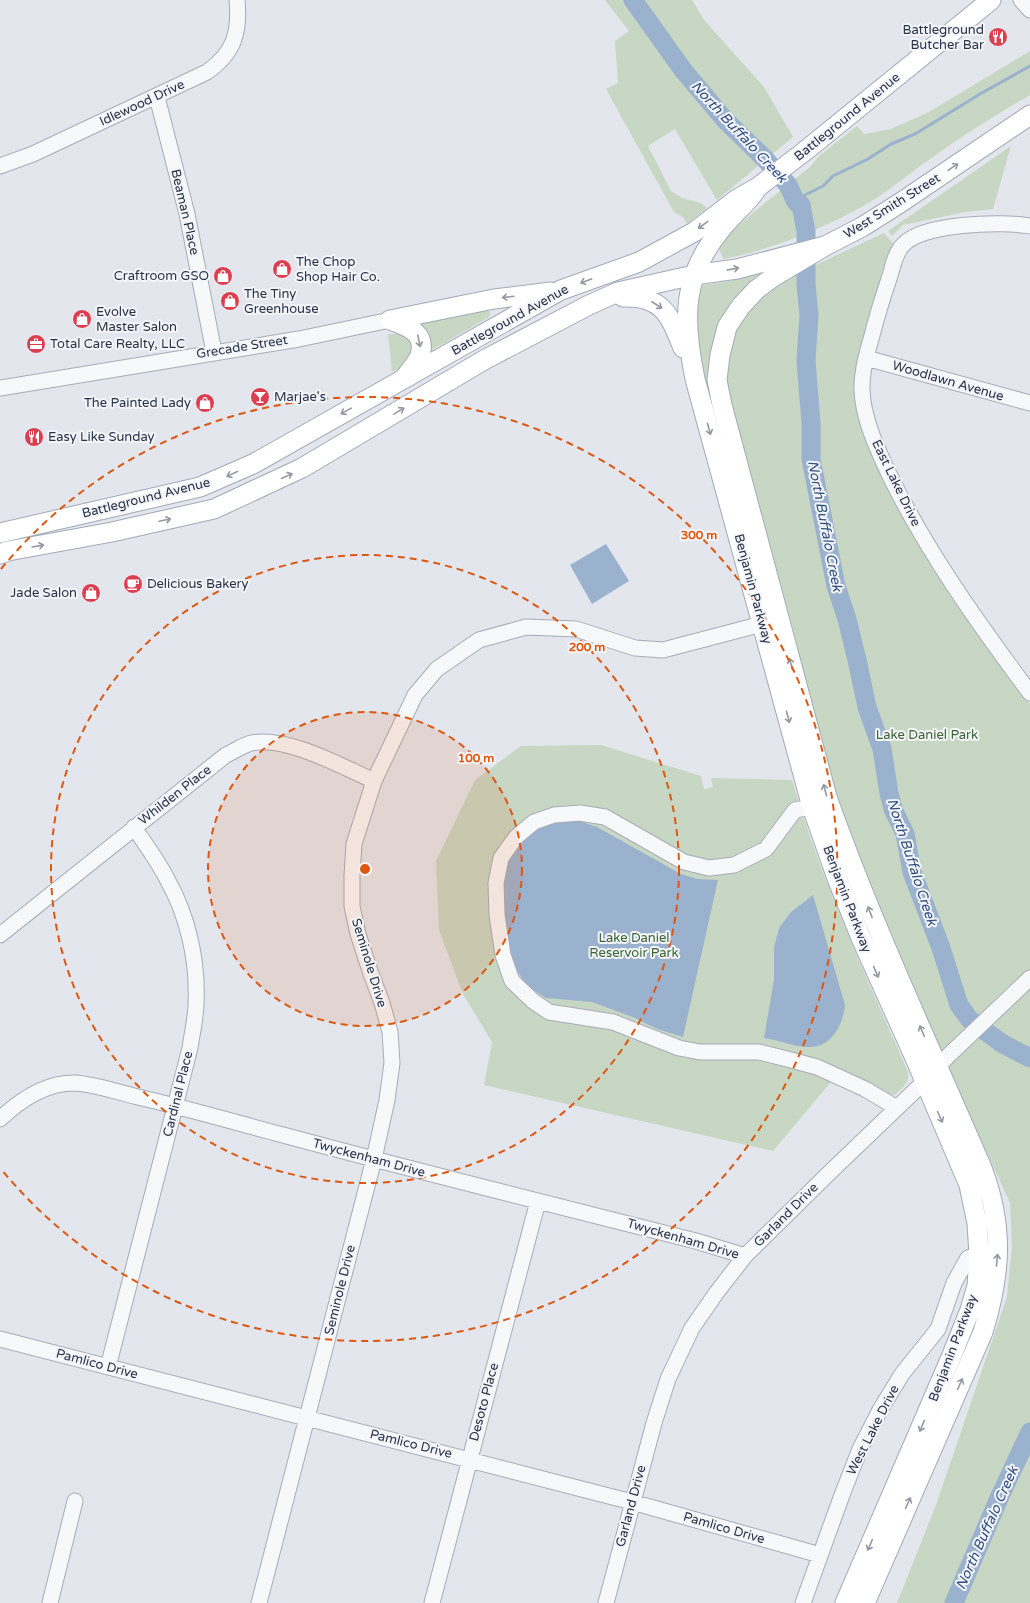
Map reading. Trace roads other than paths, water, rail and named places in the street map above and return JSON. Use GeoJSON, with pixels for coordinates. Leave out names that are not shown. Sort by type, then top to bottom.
{"type":"FeatureCollection","features":[{"type":"Feature","properties":{"kind":"main road","name":"Battleground Avenue"},"geometry":{"type":"LineString","coordinates":[[0,533],[200,488],[253,464],[560,290],[639,262],[661,251],[694,232],[737,199],[758,187],[805,151],[991,0]]}},
{"type":"Feature","properties":{"kind":"main road","name":"West Smith Street"},"geometry":{"type":"LineString","coordinates":[[694,276],[737,268],[792,261],[825,246],[862,227],[894,207],[1030,115]]}},
{"type":"Feature","properties":{"kind":"main road","name":"Benjamin Parkway"},"geometry":{"type":"LineString","coordinates":[[758,187],[751,198],[736,212],[710,243],[702,256],[694,276],[687,308],[686,328],[688,347],[695,379],[812,807],[838,881],[861,938],[969,1185],[977,1223],[979,1255],[977,1286],[968,1317],[845,1603]]}},
{"type":"Feature","properties":{"kind":"main road","name":"Benjamin Parkway"},"geometry":{"type":"LineString","coordinates":[[792,261],[756,290],[741,306],[727,327],[720,355],[717,380],[722,405],[827,797],[874,923],[944,1061],[990,1189],[997,1224],[998,1251],[996,1280],[991,1307],[983,1332],[866,1603]]}},
{"type":"Feature","properties":{"kind":"main road","name":"Battleground Avenue"},"geometry":{"type":"LineString","coordinates":[[0,554],[8,551],[112,532],[214,509],[302,468],[484,360],[576,310],[618,292],[694,276]]}},
{"type":"Feature","properties":{"kind":"main road"},"geometry":{"type":"LineString","coordinates":[[390,320],[494,299],[560,290]]}},
{"type":"Feature","properties":{"kind":"main road"},"geometry":{"type":"LineString","coordinates":[[605,298],[628,296],[641,298],[652,301],[667,312],[674,325],[695,379]]}},
{"type":"Feature","properties":{"kind":"main road"},"geometry":{"type":"LineString","coordinates":[[390,320],[406,326],[417,333],[421,341],[420,355],[405,378]]}},
{"type":"Feature","properties":{"kind":"street","name":"Idlewood Drive"},"geometry":{"type":"LineString","coordinates":[[0,166],[33,154],[157,97],[207,72],[217,65],[232,46],[236,34],[238,22],[237,0]]}},
{"type":"Feature","properties":{"kind":"street"},"geometry":{"type":"LineString","coordinates":[[1021,0],[1030,10]]}},
{"type":"Feature","properties":{"kind":"street","name":"Beaman Place"},"geometry":{"type":"LineString","coordinates":[[157,97],[187,214],[214,352]]}},
{"type":"Feature","properties":{"kind":"street","name":"East Lake Drive"},"geometry":{"type":"LineString","coordinates":[[1030,226],[992,223],[972,224],[925,232],[912,237],[902,246],[884,293],[866,358],[862,388],[865,413],[878,450],[906,507],[959,594],[1030,693]]}},
{"type":"Feature","properties":{"kind":"street","name":"Grecade Street"},"geometry":{"type":"LineString","coordinates":[[0,388],[306,337],[390,320]]}},
{"type":"Feature","properties":{"kind":"street","name":"Woodlawn Avenue"},"geometry":{"type":"LineString","coordinates":[[866,358],[1030,404]]}},
{"type":"Feature","properties":{"kind":"street","name":"Seminole Drive"},"geometry":{"type":"LineString","coordinates":[[259,1603],[374,1159],[387,1100],[392,1063],[390,1032],[382,1003],[358,934],[352,906],[354,844],[374,780],[414,695],[437,668],[479,640],[526,627],[576,629],[635,648],[663,650],[762,624]]}},
{"type":"Feature","properties":{"kind":"street","name":"Whilden Place"},"geometry":{"type":"LineString","coordinates":[[0,935],[226,755],[248,744],[269,742],[289,746],[374,780]]}},
{"type":"Feature","properties":{"kind":"street"},"geometry":{"type":"LineString","coordinates":[[812,807],[795,810],[766,849],[734,865],[709,868],[684,862],[605,817],[580,813],[554,815],[534,822],[516,837],[501,858],[496,883],[497,915],[503,955],[512,981],[533,1001],[549,1012],[613,1022],[679,1048],[700,1052],[759,1052],[817,1067],[865,1089],[897,1108]]}},
{"type":"Feature","properties":{"kind":"street","name":"Cardinal Place"},"geometry":{"type":"LineString","coordinates":[[108,1367],[190,1048],[196,1004],[196,974],[191,945],[181,908],[167,879],[134,828]]}},
{"type":"Feature","properties":{"kind":"street","name":"Garland Drive"},"geometry":{"type":"LineString","coordinates":[[606,1603],[632,1502],[668,1379],[689,1334],[717,1292],[745,1256],[1030,978]]}},
{"type":"Feature","properties":{"kind":"street","name":"Twyckenham Drive"},"geometry":{"type":"LineString","coordinates":[[0,1119],[26,1098],[46,1088],[74,1083],[92,1086],[175,1106],[374,1159],[696,1241],[745,1256]]}},
{"type":"Feature","properties":{"kind":"street","name":"Desoto Place"},"geometry":{"type":"LineString","coordinates":[[432,1603],[538,1201]]}},
{"type":"Feature","properties":{"kind":"street","name":"West Lake Drive"},"geometry":{"type":"LineString","coordinates":[[803,1603],[858,1456],[880,1410],[902,1374],[938,1329],[954,1283],[968,1258],[979,1255]]}},
{"type":"Feature","properties":{"kind":"street","name":"Pamlico Drive"},"geometry":{"type":"LineString","coordinates":[[0,1338],[632,1502],[820,1555]]}},
{"type":"Feature","properties":{"kind":"street"},"geometry":{"type":"LineString","coordinates":[[50,1603],[75,1501]]}},
{"type":"Feature","properties":{"kind":"water"},"geometry":{"type":"Polygon","coordinates":[[[606,544],[629,581],[592,604],[570,565],[606,544]]]}},
{"type":"Feature","properties":{"kind":"water"},"geometry":{"type":"Polygon","coordinates":[[[562,821],[579,821],[597,827],[681,874],[697,879],[718,880],[683,1037],[657,1029],[635,1018],[592,1002],[546,998],[527,986],[509,956],[501,899],[505,865],[518,845],[531,833],[547,824],[562,821]]]}},
{"type":"Feature","properties":{"kind":"water"},"geometry":{"type":"Polygon","coordinates":[[[813,895],[845,1005],[839,1027],[830,1039],[818,1046],[810,1047],[798,1046],[764,1038],[774,980],[774,948],[779,928],[791,912],[813,895]]]}},
{"type":"Feature","properties":{"kind":"waterway","name":"North Buffalo Creek"},"geometry":{"type":"LineString","coordinates":[[633,0],[683,70],[725,120],[764,158],[788,185],[796,202],[801,205],[806,231],[806,284],[809,315],[806,361],[811,423],[811,459],[836,586],[847,619],[867,707],[882,749],[893,809],[905,834],[912,872],[941,948],[959,1005],[970,1020],[1003,1044],[1030,1058]]}},
{"type":"Feature","properties":{"kind":"waterway"},"geometry":{"type":"LineString","coordinates":[[796,202],[805,195],[823,186],[833,176],[868,159],[891,144],[915,134],[980,94],[1030,66]]}},
{"type":"Feature","properties":{"kind":"waterway","name":"North Buffalo Creek"},"geometry":{"type":"LineString","coordinates":[[954,1603],[1000,1496],[1030,1432]]}},
{"type":"Feature","properties":{"kind":"place","name":"Battleground Butcher Bar"},"geometry":{"type":"Point","coordinates":[998,37]}},
{"type":"Feature","properties":{"kind":"place","name":"The Chop Shop Hair Co."},"geometry":{"type":"Point","coordinates":[282,269]}},
{"type":"Feature","properties":{"kind":"place","name":"Craftroom GSO"},"geometry":{"type":"Point","coordinates":[223,276]}},
{"type":"Feature","properties":{"kind":"place","name":"The Tiny Greenhouse"},"geometry":{"type":"Point","coordinates":[230,301]}},
{"type":"Feature","properties":{"kind":"place","name":"Evolve Master Salon"},"geometry":{"type":"Point","coordinates":[82,319]}},
{"type":"Feature","properties":{"kind":"place","name":"Total Care Realty, LLC"},"geometry":{"type":"Point","coordinates":[36,344]}},
{"type":"Feature","properties":{"kind":"place","name":"Marjae's"},"geometry":{"type":"Point","coordinates":[260,397]}},
{"type":"Feature","properties":{"kind":"place","name":"The Painted Lady"},"geometry":{"type":"Point","coordinates":[205,403]}},
{"type":"Feature","properties":{"kind":"place","name":"Easy Like Sunday"},"geometry":{"type":"Point","coordinates":[34,437]}},
{"type":"Feature","properties":{"kind":"place","name":"Delicious Bakery"},"geometry":{"type":"Point","coordinates":[133,584]}},
{"type":"Feature","properties":{"kind":"place","name":"Jade Salon"},"geometry":{"type":"Point","coordinates":[91,593]}},
{"type":"Feature","properties":{"kind":"park label","name":"Lake Daniel Park"},"geometry":{"type":"Point","coordinates":[927,735]}},
{"type":"Feature","properties":{"kind":"park label","name":"Lake Daniel Reservoir Park"},"geometry":{"type":"Point","coordinates":[634,946]}}]}
